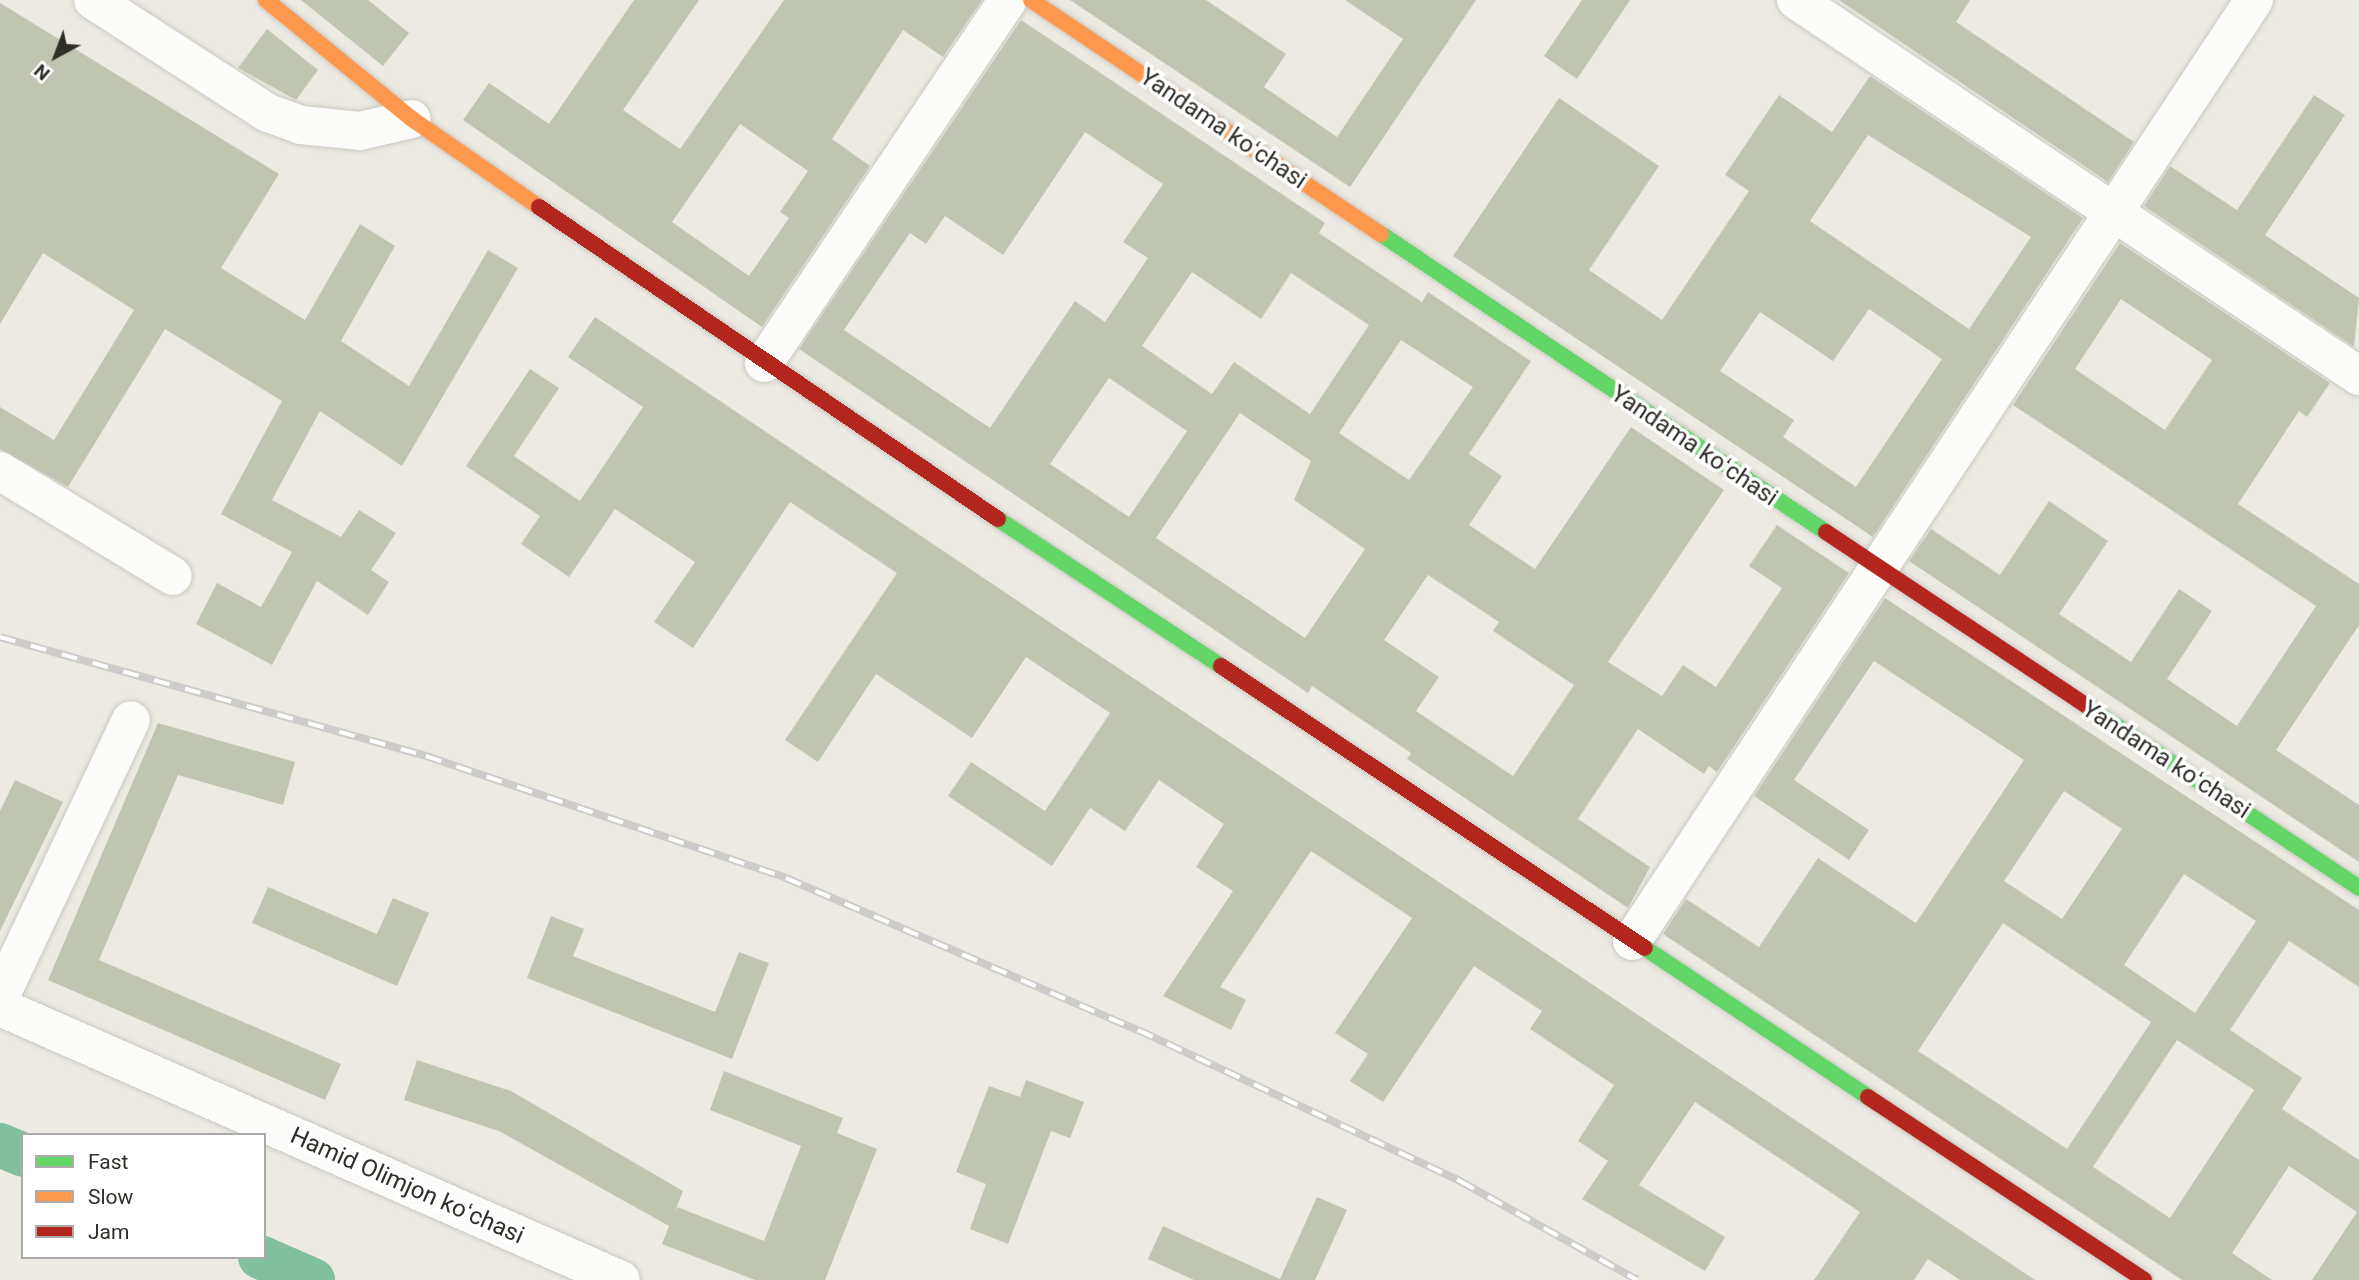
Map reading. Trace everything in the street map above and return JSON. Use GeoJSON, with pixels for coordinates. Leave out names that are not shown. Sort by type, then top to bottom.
{"type":"FeatureCollection","features":[{"type":"Feature","properties":{"kind":"street"},"geometry":{"type":"LineString","coordinates":[[93,0],[268,113],[301,125],[359,131],[412,119]]}},
{"type":"Feature","properties":{"kind":"street"},"geometry":{"type":"LineString","coordinates":[[266,0],[412,119],[764,363],[2144,1280]]}},
{"type":"Feature","properties":{"kind":"street"},"geometry":{"type":"LineString","coordinates":[[764,363],[1008,0]]}},
{"type":"Feature","properties":{"kind":"street","name":"Yandama koʻchasi"},"geometry":{"type":"LineString","coordinates":[[1031,0],[1874,567],[2359,888]]}},
{"type":"Feature","properties":{"kind":"street"},"geometry":{"type":"LineString","coordinates":[[1796,0],[2111,215],[2359,376]]}},
{"type":"Feature","properties":{"kind":"street"},"geometry":{"type":"LineString","coordinates":[[1633,941],[1874,567],[2254,0]]}},
{"type":"Feature","properties":{"kind":"street"},"geometry":{"type":"LineString","coordinates":[[0,471],[173,576]]}},
{"type":"Feature","properties":{"kind":"street"},"geometry":{"type":"LineString","coordinates":[[0,997],[131,720]]}},
{"type":"Feature","properties":{"kind":"street","name":"Hamid Olimjon koʻchasi"},"geometry":{"type":"LineString","coordinates":[[0,1007],[621,1280]]}},
{"type":"Feature","properties":{"kind":"building"},"geometry":{"type":"Polygon","coordinates":[[[301,0],[368,0],[409,33],[383,66],[301,0]]]}},
{"type":"Feature","properties":{"kind":"building"},"geometry":{"type":"Polygon","coordinates":[[[634,0],[699,0],[623,110],[680,149],[784,0],[982,0],[943,57],[903,30],[832,139],[870,166],[762,327],[463,120],[489,83],[549,124],[634,0]],[[740,124],[672,222],[749,276],[789,218],[780,212],[808,171],[740,124]]]}},
{"type":"Feature","properties":{"kind":"building"},"geometry":{"type":"Polygon","coordinates":[[[1070,0],[1206,0],[1286,54],[1264,87],[1337,137],[1403,39],[1345,0],[1476,0],[1350,187],[1070,0]]]}},
{"type":"Feature","properties":{"kind":"building"},"geometry":{"type":"Polygon","coordinates":[[[1582,0],[1630,0],[1577,79],[1544,56],[1582,0]]]}},
{"type":"Feature","properties":{"kind":"building"},"geometry":{"type":"Polygon","coordinates":[[[1839,0],[1970,0],[1956,22],[2134,142],[2108,182],[1839,0]]]}},
{"type":"Feature","properties":{"kind":"building"},"geometry":{"type":"Polygon","coordinates":[[[0,3],[279,174],[221,268],[305,320],[360,224],[395,246],[341,341],[409,386],[488,250],[518,268],[402,466],[320,411],[272,500],[341,537],[359,510],[396,533],[371,570],[389,582],[368,615],[317,581],[272,665],[196,624],[217,583],[261,607],[292,552],[221,514],[282,401],[165,329],[68,487],[0,449],[0,407],[54,440],[134,310],[43,253],[0,324],[0,3]]]}},
{"type":"Feature","properties":{"kind":"building"},"geometry":{"type":"Polygon","coordinates":[[[1021,20],[1325,223],[1319,233],[1422,302],[1428,292],[1531,361],[1469,454],[1502,476],[1469,525],[1535,569],[1631,427],[1724,490],[1608,662],[1662,696],[1683,665],[1716,687],[1782,588],[1749,566],[1777,525],[1849,573],[1717,772],[1709,766],[1704,774],[1638,729],[1578,819],[1650,867],[1628,908],[1407,759],[1411,753],[1312,686],[1308,693],[799,349],[1021,20]],[[1085,132],[1003,255],[945,216],[926,244],[910,233],[844,330],[990,428],[1075,301],[1105,322],[1148,258],[1123,242],[1163,184],[1085,132]],[[1192,272],[1142,346],[1212,394],[1234,362],[1310,414],[1369,325],[1291,273],[1261,319],[1192,272]],[[1401,340],[1339,433],[1409,480],[1473,387],[1401,340]],[[1109,378],[1050,464],[1129,517],[1187,431],[1109,378]],[[1240,413],[1156,538],[1305,638],[1365,549],[1294,500],[1311,461],[1240,413]],[[1428,575],[1384,640],[1439,677],[1416,711],[1513,776],[1574,685],[1493,631],[1499,622],[1428,575]]]}},
{"type":"Feature","properties":{"kind":"building"},"geometry":{"type":"Polygon","coordinates":[[[267,29],[318,70],[296,100],[238,68],[267,29]]]}},
{"type":"Feature","properties":{"kind":"building"},"geometry":{"type":"Polygon","coordinates":[[[1870,76],[2083,218],[1873,537],[1453,256],[1559,98],[1659,166],[1589,270],[1662,320],[1749,191],[1725,175],[1779,95],[1832,132],[1870,76]],[[1868,135],[1810,221],[1969,329],[2031,237],[1868,135]],[[1869,309],[1833,361],[1760,312],[1720,371],[1794,420],[1783,437],[1856,487],[1942,359],[1869,309]]]}},
{"type":"Feature","properties":{"kind":"building"},"geometry":{"type":"Polygon","coordinates":[[[2314,95],[2345,115],[2265,235],[2359,298],[2354,347],[2144,206],[2170,166],[2237,210],[2314,95]]]}},
{"type":"Feature","properties":{"kind":"building"},"geometry":{"type":"Polygon","coordinates":[[[2120,243],[2330,383],[2307,417],[2299,411],[2238,504],[2359,584],[2359,625],[2276,750],[2359,805],[2359,862],[1909,561],[1931,529],[2000,575],[2049,501],[2108,541],[2059,614],[2131,662],[2179,589],[2212,611],[2167,679],[2237,726],[2316,606],[2013,405],[2120,243]],[[2121,299],[2075,369],[2165,430],[2212,360],[2121,299]]]}},
{"type":"Feature","properties":{"kind":"building"},"geometry":{"type":"Polygon","coordinates":[[[595,317],[2035,1280],[1960,1280],[1928,1259],[1914,1280],[1814,1280],[1860,1212],[1695,1102],[1639,1185],[1725,1237],[1705,1271],[1582,1199],[1608,1161],[1578,1141],[1614,1085],[1530,1029],[1542,1011],[1474,966],[1383,1102],[1350,1081],[1368,1054],[1335,1033],[1412,918],[1311,851],[1220,987],[1246,1000],[1231,1030],[1163,996],[1233,891],[1196,867],[1224,824],[1159,780],[1125,831],[1090,808],[1052,866],[948,796],[971,762],[1045,811],[1110,713],[1026,657],[972,738],[876,674],[818,762],[785,740],[897,573],[790,502],[693,648],[654,622],[695,562],[615,509],[569,577],[521,544],[540,516],[466,466],[530,369],[559,388],[514,456],[580,501],[643,407],[568,357],[595,317]]]}},
{"type":"Feature","properties":{"kind":"building"},"geometry":{"type":"Polygon","coordinates":[[[1885,598],[2359,910],[2359,987],[2289,941],[2230,1030],[2302,1078],[2282,1109],[2359,1160],[2359,1280],[2312,1280],[2357,1212],[2289,1166],[2232,1253],[2272,1280],[2182,1280],[1663,934],[1686,899],[1759,947],[1818,858],[1916,923],[2024,760],[1874,661],[1794,780],[1869,830],[1849,860],[1754,796],[1885,598]],[[2064,791],[2004,881],[2062,919],[2122,829],[2064,791]],[[2184,874],[2124,965],[2195,1013],[2256,921],[2184,874]],[[2003,923],[1918,1051],[2067,1149],[2151,1022],[2003,923]],[[2177,1040],[2093,1167],[2170,1218],[2254,1090],[2177,1040]]]}},
{"type":"Feature","properties":{"kind":"building"},"geometry":{"type":"Polygon","coordinates":[[[158,723],[295,762],[283,805],[178,775],[99,960],[341,1064],[325,1100],[48,980],[158,723]]]}},
{"type":"Feature","properties":{"kind":"building"},"geometry":{"type":"Polygon","coordinates":[[[15,780],[63,802],[0,931],[0,811],[15,780]]]}},
{"type":"Feature","properties":{"kind":"building"},"geometry":{"type":"Polygon","coordinates":[[[268,887],[377,934],[393,898],[429,913],[397,986],[252,923],[268,887]]]}},
{"type":"Feature","properties":{"kind":"building"},"geometry":{"type":"Polygon","coordinates":[[[551,916],[584,929],[573,956],[715,1012],[739,952],[769,963],[732,1059],[527,978],[551,916]]]}},
{"type":"Feature","properties":{"kind":"building"},"geometry":{"type":"Polygon","coordinates":[[[417,1060],[511,1091],[683,1191],[674,1213],[677,1207],[764,1241],[801,1146],[710,1110],[724,1071],[843,1118],[837,1133],[877,1149],[825,1280],[755,1280],[662,1244],[669,1226],[499,1131],[404,1100],[417,1060]]]}},
{"type":"Feature","properties":{"kind":"building"},"geometry":{"type":"Polygon","coordinates":[[[1026,1080],[1084,1102],[1070,1138],[1051,1131],[1008,1244],[970,1229],[986,1184],[956,1172],[989,1086],[1020,1097],[1026,1080]]]}},
{"type":"Feature","properties":{"kind":"building"},"geometry":{"type":"Polygon","coordinates":[[[1317,1197],[1347,1210],[1315,1280],[1194,1280],[1148,1259],[1163,1226],[1280,1279],[1317,1197]]]}},
{"type":"Feature","properties":{"kind":"waterway"},"geometry":{"type":"LineString","coordinates":[[0,1145],[21,1154]]}},
{"type":"Feature","properties":{"kind":"waterway"},"geometry":{"type":"LineString","coordinates":[[265,1259],[313,1280]]}},
{"type":"Feature","properties":{"kind":"railway"},"geometry":{"type":"LineString","coordinates":[[0,637],[426,756],[786,878],[1138,1030],[1460,1181],[1637,1280]]}},
{"type":"Feature","properties":{"kind":"traffic: fast"},"geometry":{"type":"LineString","coordinates":[[1381,234],[1826,532]]}},
{"type":"Feature","properties":{"kind":"traffic: fast"},"geometry":{"type":"LineString","coordinates":[[998,519],[1221,666]]}},
{"type":"Feature","properties":{"kind":"traffic: fast"},"geometry":{"type":"LineString","coordinates":[[2088,707],[2359,888]]}},
{"type":"Feature","properties":{"kind":"traffic: fast"},"geometry":{"type":"LineString","coordinates":[[1645,948],[1868,1097]]}},
{"type":"Feature","properties":{"kind":"traffic: slow"},"geometry":{"type":"LineString","coordinates":[[266,0],[412,119],[539,207]]}},
{"type":"Feature","properties":{"kind":"traffic: slow"},"geometry":{"type":"LineString","coordinates":[[1031,0],[1381,234]]}},
{"type":"Feature","properties":{"kind":"traffic: jam"},"geometry":{"type":"LineString","coordinates":[[539,207],[998,519]]}},
{"type":"Feature","properties":{"kind":"traffic: jam"},"geometry":{"type":"LineString","coordinates":[[1826,532],[2088,707]]}},
{"type":"Feature","properties":{"kind":"traffic: jam"},"geometry":{"type":"LineString","coordinates":[[1221,666],[1645,948]]}},
{"type":"Feature","properties":{"kind":"traffic: jam"},"geometry":{"type":"LineString","coordinates":[[1868,1097],[2144,1280]]}}]}
